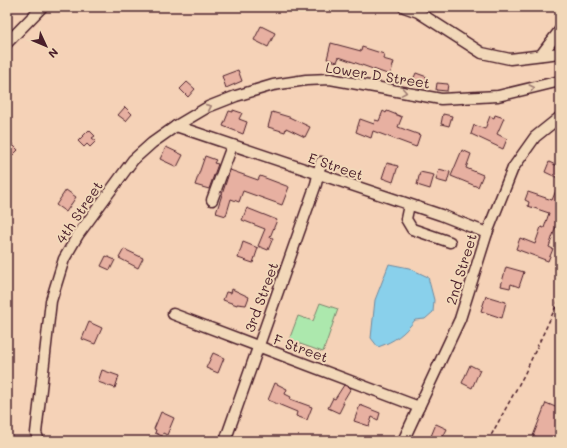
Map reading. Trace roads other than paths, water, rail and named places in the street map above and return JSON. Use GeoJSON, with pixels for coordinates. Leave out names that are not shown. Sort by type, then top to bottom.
{"type":"FeatureCollection","features":[{"type":"Feature","properties":{"kind":"street"},"geometry":{"type":"LineString","coordinates":[[7,43],[42,7]]}},
{"type":"Feature","properties":{"kind":"street"},"geometry":{"type":"LineString","coordinates":[[404,7],[418,12],[482,53],[510,59],[560,53]]}},
{"type":"Feature","properties":{"kind":"street"},"geometry":{"type":"LineString","coordinates":[[541,55],[560,30]]}},
{"type":"Feature","properties":{"kind":"street","name":"Lower D Street"},"geometry":{"type":"LineString","coordinates":[[176,126],[208,107],[236,96],[273,85],[306,80],[330,79],[441,99],[498,96],[560,81]]}},
{"type":"Feature","properties":{"kind":"street","name":"2nd Street"},"geometry":{"type":"LineString","coordinates":[[403,441],[460,319],[486,233],[513,168],[535,137],[560,117]]}},
{"type":"Feature","properties":{"kind":"street","name":"E Street"},"geometry":{"type":"LineString","coordinates":[[176,126],[409,205],[486,233]]}},
{"type":"Feature","properties":{"kind":"street","name":"4th Street"},"geometry":{"type":"LineString","coordinates":[[37,437],[52,301],[64,259],[78,235],[133,160],[152,143],[176,126]]}},
{"type":"Feature","properties":{"kind":"street"},"geometry":{"type":"LineString","coordinates":[[212,200],[232,146]]}},
{"type":"Feature","properties":{"kind":"street","name":"3rd Street"},"geometry":{"type":"LineString","coordinates":[[225,441],[318,175],[321,162]]}},
{"type":"Feature","properties":{"kind":"street"},"geometry":{"type":"LineString","coordinates":[[409,205],[406,219],[412,229],[450,242]]}},
{"type":"Feature","properties":{"kind":"street","name":"F Street"},"geometry":{"type":"LineString","coordinates":[[173,314],[419,407]]}},
{"type":"Feature","properties":{"kind":"water"},"geometry":{"type":"Polygon","coordinates":[[[389,264],[409,268],[428,277],[434,300],[433,312],[425,319],[415,320],[399,336],[378,347],[371,338],[375,300],[389,264]]]}}]}
